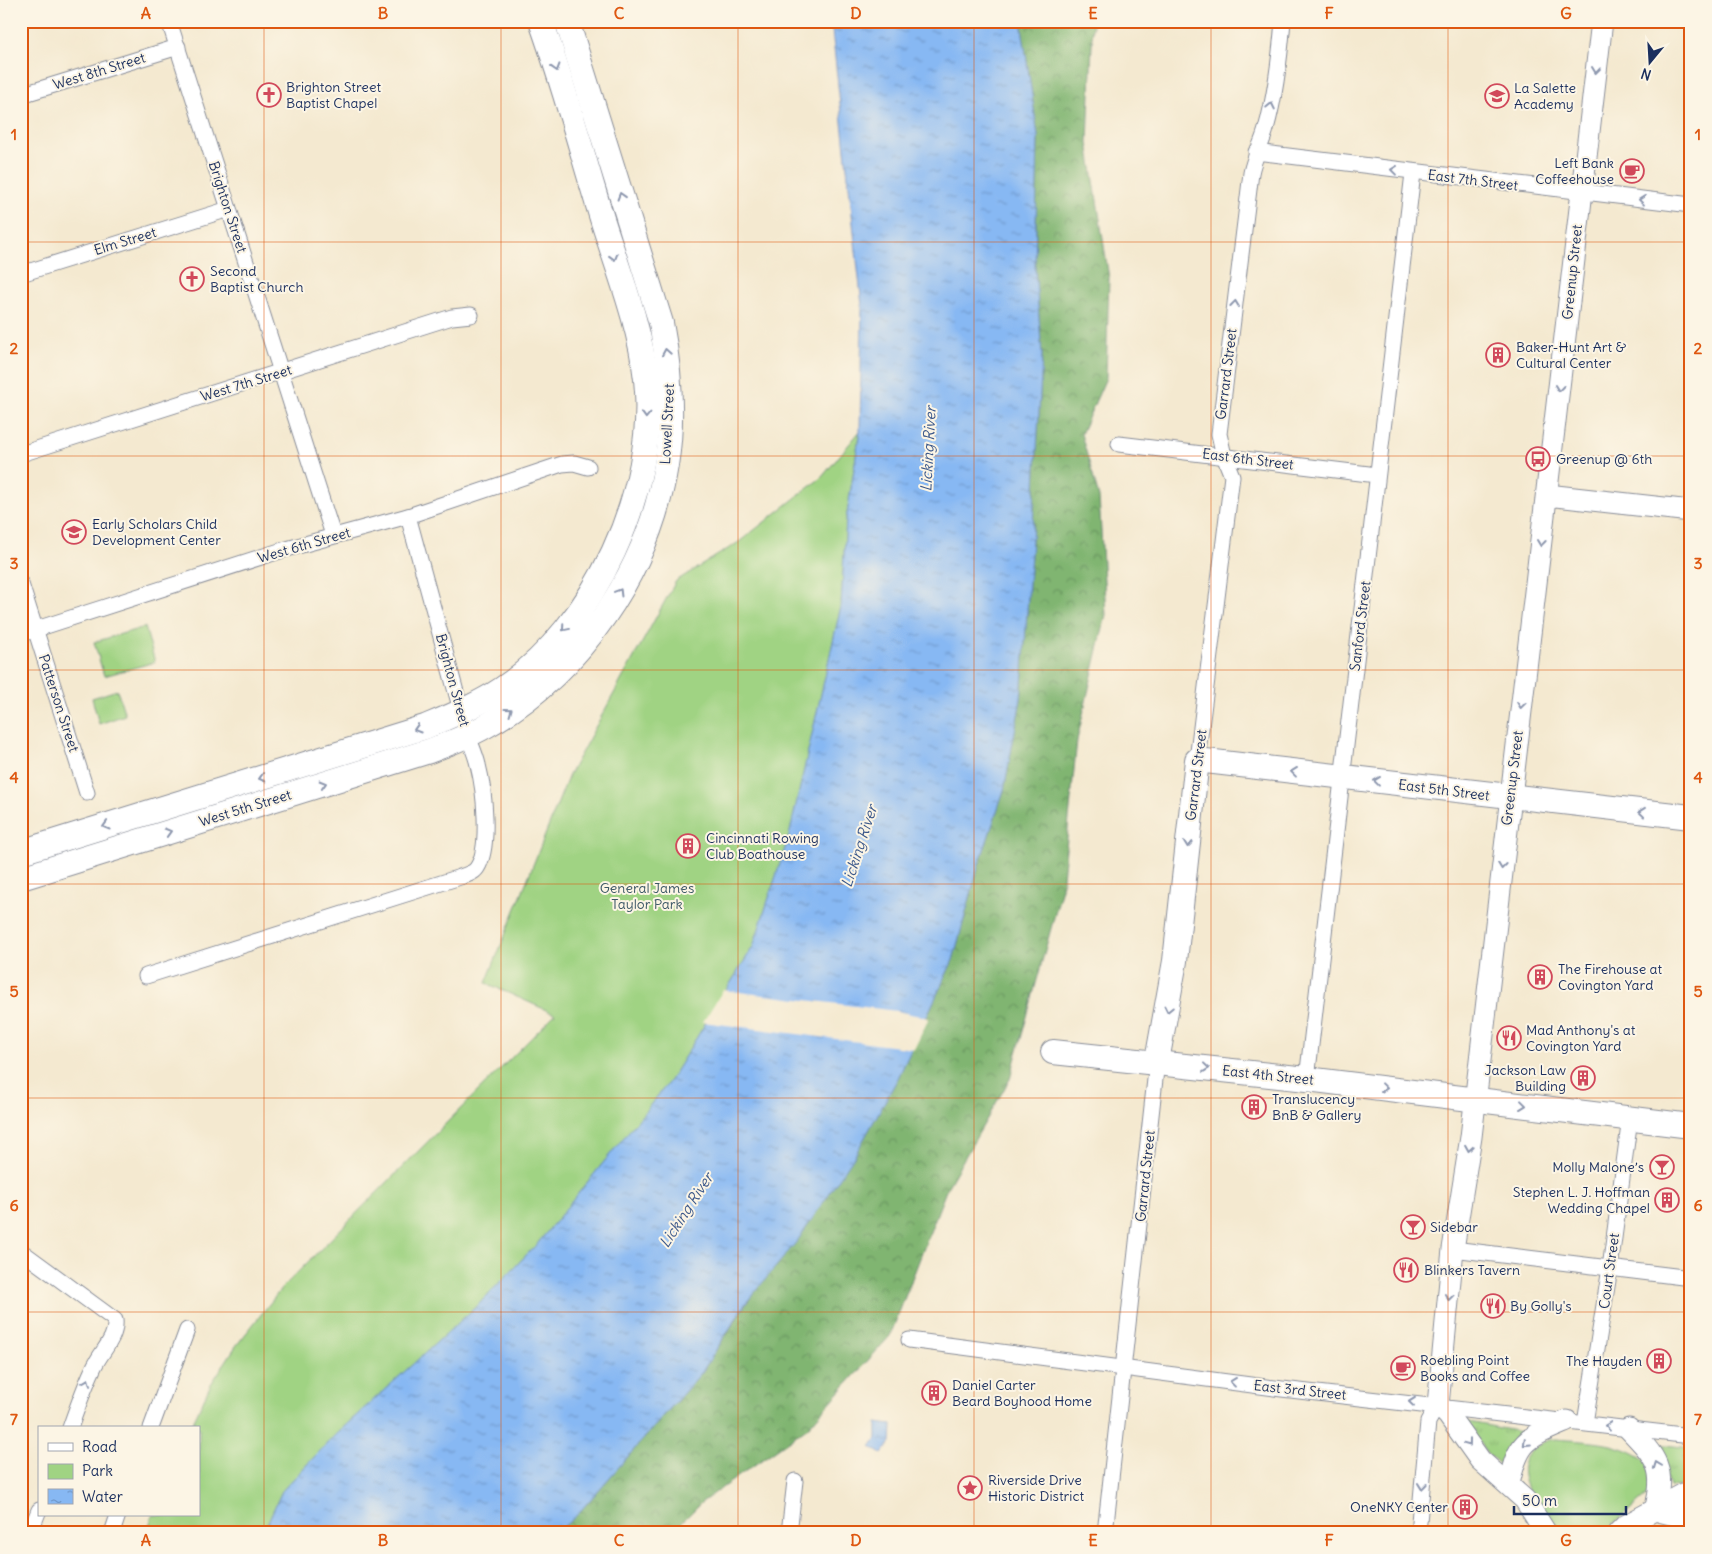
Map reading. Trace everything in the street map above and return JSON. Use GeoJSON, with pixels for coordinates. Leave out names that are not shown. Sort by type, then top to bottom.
{"type":"FeatureCollection","features":[{"type":"Feature","properties":{"kind":"main road","name":"Lowell Street"},"geometry":{"type":"LineString","coordinates":[[462,711],[503,688],[526,670],[546,650],[589,598],[617,546],[628,516],[642,460],[646,380],[641,351],[542,21]]}},
{"type":"Feature","properties":{"kind":"main road","name":"Lowell Street"},"geometry":{"type":"LineString","coordinates":[[468,736],[506,714],[546,681],[569,660],[603,618],[624,583],[649,530],[666,465],[671,390],[668,356],[661,323],[567,21]]}},
{"type":"Feature","properties":{"kind":"main road","name":"Greenup Street"},"geometry":{"type":"LineString","coordinates":[[1438,1405],[1454,1248],[1474,1100],[1547,495],[1602,21]]}},
{"type":"Feature","properties":{"kind":"main road"},"geometry":{"type":"LineString","coordinates":[[1547,495],[1691,511]]}},
{"type":"Feature","properties":{"kind":"main road","name":"West 5th Street"},"geometry":{"type":"LineString","coordinates":[[21,852],[425,727],[462,711]]}},
{"type":"Feature","properties":{"kind":"main road","name":"West 5th Street"},"geometry":{"type":"LineString","coordinates":[[21,878],[429,752],[468,736]]}},
{"type":"Feature","properties":{"kind":"main road","name":"East 5th Street"},"geometry":{"type":"LineString","coordinates":[[1197,760],[1691,817]]}},
{"type":"Feature","properties":{"kind":"main road","name":"Garrard Street"},"geometry":{"type":"LineString","coordinates":[[1157,1062],[1175,961],[1197,760]]}},
{"type":"Feature","properties":{"kind":"main road","name":"East 4th Street"},"geometry":{"type":"LineString","coordinates":[[1054,1052],[1307,1079],[1691,1126]]}},
{"type":"Feature","properties":{"kind":"main road"},"geometry":{"type":"LineString","coordinates":[[1438,1405],[1448,1415],[1480,1460],[1525,1500],[1546,1533]]}},
{"type":"Feature","properties":{"kind":"main road"},"geometry":{"type":"LineString","coordinates":[[1509,1484],[1513,1465],[1521,1446],[1536,1435],[1576,1422]]}},
{"type":"Feature","properties":{"kind":"main road"},"geometry":{"type":"LineString","coordinates":[[1629,1429],[1656,1459],[1662,1484],[1656,1510]]}},
{"type":"Feature","properties":{"kind":"main road"},"geometry":{"type":"LineString","coordinates":[[1618,1533],[1625,1526],[1691,1490]]}},
{"type":"Feature","properties":{"kind":"main road"},"geometry":{"type":"LineString","coordinates":[[1656,1510],[1691,1519]]}},
{"type":"Feature","properties":{"kind":"street","name":"Brighton Street"},"geometry":{"type":"LineString","coordinates":[[169,21],[333,535]]}},
{"type":"Feature","properties":{"kind":"street","name":"Garrard Street"},"geometry":{"type":"LineString","coordinates":[[1197,760],[1232,476],[1224,456],[1219,434],[1250,172],[1256,152],[1266,131],[1278,69],[1283,21]]}},
{"type":"Feature","properties":{"kind":"street","name":"West 8th Street"},"geometry":{"type":"LineString","coordinates":[[21,95],[178,47]]}},
{"type":"Feature","properties":{"kind":"street","name":"East 7th Street"},"geometry":{"type":"LineString","coordinates":[[1256,152],[1414,173],[1691,205]]}},
{"type":"Feature","properties":{"kind":"street","name":"Sanford Street"},"geometry":{"type":"LineString","coordinates":[[1307,1079],[1414,173]]}},
{"type":"Feature","properties":{"kind":"street","name":"Elm Street"},"geometry":{"type":"LineString","coordinates":[[21,274],[229,209]]}},
{"type":"Feature","properties":{"kind":"street","name":"West 7th Street"},"geometry":{"type":"LineString","coordinates":[[21,454],[452,317],[471,315]]}},
{"type":"Feature","properties":{"kind":"street","name":"East 6th Street"},"geometry":{"type":"LineString","coordinates":[[1120,444],[1377,475]]}},
{"type":"Feature","properties":{"kind":"street","name":"West 6th Street"},"geometry":{"type":"LineString","coordinates":[[28,631],[333,535],[408,516],[562,464],[588,467]]}},
{"type":"Feature","properties":{"kind":"street","name":"Brighton Street"},"geometry":{"type":"LineString","coordinates":[[146,976],[457,878],[477,868],[483,847],[484,804],[478,765],[468,736],[408,516]]}},
{"type":"Feature","properties":{"kind":"street","name":"Patterson Street"},"geometry":{"type":"LineString","coordinates":[[21,584],[28,631],[87,793]]}},
{"type":"Feature","properties":{"kind":"street","name":"Garrard Street"},"geometry":{"type":"LineString","coordinates":[[1105,1533],[1157,1062]]}},
{"type":"Feature","properties":{"kind":"street","name":"Court Street"},"geometry":{"type":"LineString","coordinates":[[1576,1422],[1610,1268],[1630,1118]]}},
{"type":"Feature","properties":{"kind":"street"},"geometry":{"type":"LineString","coordinates":[[1454,1248],[1691,1278]]}},
{"type":"Feature","properties":{"kind":"street"},"geometry":{"type":"LineString","coordinates":[[21,1251],[115,1320],[116,1328],[111,1340],[94,1366],[71,1426]]}},
{"type":"Feature","properties":{"kind":"street"},"geometry":{"type":"LineString","coordinates":[[152,1426],[187,1330]]}},
{"type":"Feature","properties":{"kind":"street","name":"East 3rd Street"},"geometry":{"type":"LineString","coordinates":[[909,1340],[1282,1389],[1438,1405],[1691,1436]]}},
{"type":"Feature","properties":{"kind":"street","name":"Greenup Street"},"geometry":{"type":"LineString","coordinates":[[1418,1533],[1428,1422],[1438,1405]]}},
{"type":"Feature","properties":{"kind":"street"},"geometry":{"type":"LineString","coordinates":[[789,1533],[795,1481]]}},
{"type":"Feature","properties":{"kind":"street"},"geometry":{"type":"LineString","coordinates":[[112,1533],[116,1516]]}},
{"type":"Feature","properties":{"kind":"green space"},"geometry":{"type":"Polygon","coordinates":[[[1021,21],[1093,21],[1088,142],[1109,278],[1106,378],[1081,434],[1099,497],[1106,615],[1077,740],[1062,888],[1010,1079],[947,1188],[890,1336],[808,1427],[702,1502],[671,1533],[556,1533],[575,1517],[702,1372],[746,1304],[855,1155],[898,1078],[953,960],[978,868],[1004,790],[1021,699],[1042,355],[1035,268],[1038,136],[1021,21]]]}},
{"type":"Feature","properties":{"kind":"green space","name":"General James Taylor Park"},"geometry":{"type":"Polygon","coordinates":[[[860,431],[846,520],[841,606],[789,837],[753,947],[669,1082],[538,1243],[479,1304],[335,1435],[282,1491],[263,1533],[146,1533],[153,1516],[200,1516],[200,1426],[191,1426],[211,1384],[236,1346],[282,1288],[555,1014],[486,983],[569,775],[676,581],[739,542],[822,477],[860,431]]]}},
{"type":"Feature","properties":{"kind":"green space"},"geometry":{"type":"Polygon","coordinates":[[[145,627],[155,662],[104,676],[94,642],[145,627]]]}},
{"type":"Feature","properties":{"kind":"green space"},"geometry":{"type":"Polygon","coordinates":[[[117,690],[125,715],[99,724],[92,698],[117,690]]]}},
{"type":"Feature","properties":{"kind":"green space"},"geometry":{"type":"Polygon","coordinates":[[[1469,1422],[1521,1432],[1505,1469],[1486,1452],[1467,1425],[1469,1422]]]}},
{"type":"Feature","properties":{"kind":"green space"},"geometry":{"type":"Polygon","coordinates":[[[1556,1439],[1606,1444],[1640,1456],[1650,1464],[1650,1489],[1648,1494],[1603,1533],[1556,1533],[1534,1503],[1524,1479],[1523,1468],[1526,1457],[1535,1448],[1540,1444],[1556,1439]]]}},
{"type":"Feature","properties":{"kind":"green space"},"geometry":{"type":"Polygon","coordinates":[[[1656,1444],[1691,1448],[1691,1479],[1678,1487],[1669,1486],[1656,1444]]]}},
{"type":"Feature","properties":{"kind":"water","name":"Licking River"},"geometry":{"type":"Polygon","coordinates":[[[831,21],[1021,21],[1038,136],[1035,268],[1042,355],[1021,699],[1004,790],[978,868],[953,960],[898,1078],[855,1155],[798,1240],[745,1304],[702,1372],[575,1517],[556,1533],[263,1533],[282,1491],[335,1435],[479,1304],[538,1243],[669,1082],[753,947],[789,836],[841,606],[846,520],[860,431],[862,306],[831,21]]]}},
{"type":"Feature","properties":{"kind":"water"},"geometry":{"type":"Polygon","coordinates":[[[877,1423],[892,1425],[891,1442],[882,1454],[871,1447],[877,1438],[877,1423]]]}},
{"type":"Feature","properties":{"kind":"pier"},"geometry":{"type":"Polygon","coordinates":[[[723,990],[897,1011],[929,1018],[914,1049],[703,1022],[723,990]]]}},
{"type":"Feature","properties":{"kind":"place","name":"Brighton Street Baptist Chapel"},"geometry":{"type":"Point","coordinates":[269,95]}},
{"type":"Feature","properties":{"kind":"place","name":"La Salette Academy"},"geometry":{"type":"Point","coordinates":[1497,96]}},
{"type":"Feature","properties":{"kind":"place","name":"Left Bank Coffeehouse"},"geometry":{"type":"Point","coordinates":[1632,171]}},
{"type":"Feature","properties":{"kind":"place","name":"Second Baptist Church"},"geometry":{"type":"Point","coordinates":[192,279]}},
{"type":"Feature","properties":{"kind":"place","name":"Baker-Hunt Art & Cultural Center"},"geometry":{"type":"Point","coordinates":[1498,355]}},
{"type":"Feature","properties":{"kind":"place","name":"Greenup @ 6th"},"geometry":{"type":"Point","coordinates":[1538,459]}},
{"type":"Feature","properties":{"kind":"place","name":"Early Scholars Child Development Center"},"geometry":{"type":"Point","coordinates":[74,532]}},
{"type":"Feature","properties":{"kind":"place","name":"Cincinnati Rowing Club Boathouse"},"geometry":{"type":"Point","coordinates":[688,846]}},
{"type":"Feature","properties":{"kind":"place","name":"The Firehouse at Covington Yard"},"geometry":{"type":"Point","coordinates":[1540,977]}},
{"type":"Feature","properties":{"kind":"place","name":"Mad Anthony's at Covington Yard"},"geometry":{"type":"Point","coordinates":[1509,1038]}},
{"type":"Feature","properties":{"kind":"place","name":"Jackson Law Building"},"geometry":{"type":"Point","coordinates":[1583,1078]}},
{"type":"Feature","properties":{"kind":"place","name":"Translucency BnB & Gallery"},"geometry":{"type":"Point","coordinates":[1254,1107]}},
{"type":"Feature","properties":{"kind":"place","name":"Molly Malone’s"},"geometry":{"type":"Point","coordinates":[1662,1167]}},
{"type":"Feature","properties":{"kind":"place","name":"Stephen L. J. Hoffman Wedding Chapel"},"geometry":{"type":"Point","coordinates":[1667,1200]}},
{"type":"Feature","properties":{"kind":"place","name":"Sidebar"},"geometry":{"type":"Point","coordinates":[1413,1227]}},
{"type":"Feature","properties":{"kind":"place","name":"Blinkers Tavern"},"geometry":{"type":"Point","coordinates":[1406,1270]}},
{"type":"Feature","properties":{"kind":"place","name":"By Golly's"},"geometry":{"type":"Point","coordinates":[1493,1306]}},
{"type":"Feature","properties":{"kind":"place","name":"The Hayden"},"geometry":{"type":"Point","coordinates":[1659,1361]}},
{"type":"Feature","properties":{"kind":"place","name":"Roebling Point Books and Coffee"},"geometry":{"type":"Point","coordinates":[1403,1368]}},
{"type":"Feature","properties":{"kind":"place","name":"Daniel Carter Beard Boyhood Home"},"geometry":{"type":"Point","coordinates":[934,1393]}},
{"type":"Feature","properties":{"kind":"place","name":"Riverside Drive Historic District"},"geometry":{"type":"Point","coordinates":[970,1488]}},
{"type":"Feature","properties":{"kind":"place","name":"OneNKY Center"},"geometry":{"type":"Point","coordinates":[1465,1507]}}]}
